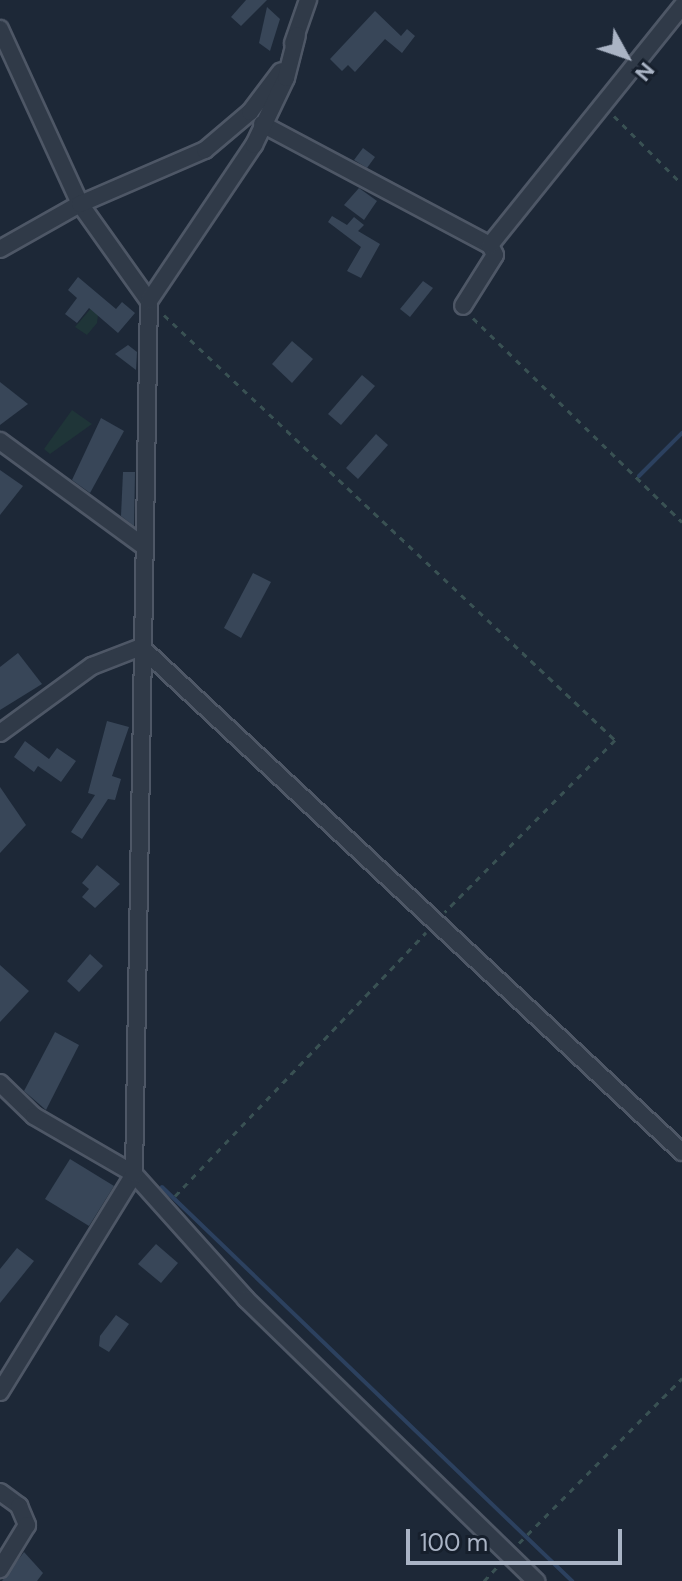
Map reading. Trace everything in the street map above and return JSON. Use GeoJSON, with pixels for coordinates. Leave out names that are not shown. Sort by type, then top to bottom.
{"type":"FeatureCollection","features":[{"type":"Feature","properties":{"kind":"street"},"geometry":{"type":"LineString","coordinates":[[0,1392],[134,1174],[142,545],[149,301],[262,124],[286,78],[308,0]]}},
{"type":"Feature","properties":{"kind":"street"},"geometry":{"type":"LineString","coordinates":[[490,245],[682,6]]}},
{"type":"Feature","properties":{"kind":"street"},"geometry":{"type":"LineString","coordinates":[[0,29],[80,204],[149,301]]}},
{"type":"Feature","properties":{"kind":"street"},"geometry":{"type":"LineString","coordinates":[[0,249],[80,204],[171,170],[229,131],[283,69],[297,35]]}},
{"type":"Feature","properties":{"kind":"street"},"geometry":{"type":"LineString","coordinates":[[262,124],[490,245],[495,255],[463,306]]}},
{"type":"Feature","properties":{"kind":"street"},"geometry":{"type":"LineString","coordinates":[[0,441],[142,545]]}},
{"type":"Feature","properties":{"kind":"street"},"geometry":{"type":"LineString","coordinates":[[141,647],[437,920],[682,1152]]}},
{"type":"Feature","properties":{"kind":"street"},"geometry":{"type":"LineString","coordinates":[[0,733],[92,666],[141,647]]}},
{"type":"Feature","properties":{"kind":"street"},"geometry":{"type":"LineString","coordinates":[[0,1083],[34,1116],[134,1174],[162,1211],[536,1581]]}},
{"type":"Feature","properties":{"kind":"street"},"geometry":{"type":"LineString","coordinates":[[0,1492],[19,1506],[27,1525],[0,1569]]}},
{"type":"Feature","properties":{"kind":"path"},"geometry":{"type":"LineString","coordinates":[[602,104],[682,184]]}},
{"type":"Feature","properties":{"kind":"path"},"geometry":{"type":"LineString","coordinates":[[149,301],[615,740],[437,920],[162,1211]]}},
{"type":"Feature","properties":{"kind":"path"},"geometry":{"type":"LineString","coordinates":[[463,306],[682,522]]}},
{"type":"Feature","properties":{"kind":"path"},"geometry":{"type":"LineString","coordinates":[[484,1581],[682,1378]]}},
{"type":"Feature","properties":{"kind":"green space"},"geometry":{"type":"Polygon","coordinates":[[[100,298],[97,323],[87,335],[75,327],[100,298]]]}},
{"type":"Feature","properties":{"kind":"green space"},"geometry":{"type":"Polygon","coordinates":[[[72,410],[92,424],[50,454],[44,449],[72,410]]]}},
{"type":"Feature","properties":{"kind":"building"},"geometry":{"type":"Polygon","coordinates":[[[246,0],[267,0],[241,26],[231,17],[246,0]]]}},
{"type":"Feature","properties":{"kind":"building"},"geometry":{"type":"Polygon","coordinates":[[[267,7],[280,19],[270,51],[259,43],[267,7]]]}},
{"type":"Feature","properties":{"kind":"building"},"geometry":{"type":"Polygon","coordinates":[[[375,11],[401,36],[407,29],[415,36],[402,53],[385,39],[355,72],[348,65],[342,71],[330,59],[375,11]]]}},
{"type":"Feature","properties":{"kind":"building"},"geometry":{"type":"Polygon","coordinates":[[[363,148],[375,157],[367,168],[354,160],[363,148]]]}},
{"type":"Feature","properties":{"kind":"building"},"geometry":{"type":"Polygon","coordinates":[[[359,188],[377,201],[364,220],[344,205],[359,188]]]}},
{"type":"Feature","properties":{"kind":"building"},"geometry":{"type":"Polygon","coordinates":[[[332,216],[347,225],[354,217],[364,225],[358,231],[380,244],[361,278],[347,271],[361,247],[328,222],[332,216]]]}},
{"type":"Feature","properties":{"kind":"building"},"geometry":{"type":"Polygon","coordinates":[[[78,277],[116,309],[122,302],[135,313],[118,333],[89,308],[77,323],[65,314],[77,298],[68,290],[78,277]]]}},
{"type":"Feature","properties":{"kind":"building"},"geometry":{"type":"Polygon","coordinates":[[[423,281],[433,288],[410,317],[400,309],[423,281]]]}},
{"type":"Feature","properties":{"kind":"building"},"geometry":{"type":"Polygon","coordinates":[[[292,341],[313,359],[292,383],[272,364],[292,341]]]}},
{"type":"Feature","properties":{"kind":"building"},"geometry":{"type":"Polygon","coordinates":[[[128,345],[137,352],[136,370],[115,354],[128,345]]]}},
{"type":"Feature","properties":{"kind":"building"},"geometry":{"type":"Polygon","coordinates":[[[362,375],[375,386],[341,425],[328,414],[362,375]]]}},
{"type":"Feature","properties":{"kind":"building"},"geometry":{"type":"Polygon","coordinates":[[[0,382],[28,404],[0,425],[0,382]]]}},
{"type":"Feature","properties":{"kind":"building"},"geometry":{"type":"Polygon","coordinates":[[[101,418],[124,431],[90,493],[72,480],[101,418]]]}},
{"type":"Feature","properties":{"kind":"building"},"geometry":{"type":"Polygon","coordinates":[[[376,434],[388,445],[358,479],[346,468],[376,434]]]}},
{"type":"Feature","properties":{"kind":"building"},"geometry":{"type":"Polygon","coordinates":[[[0,470],[23,486],[0,515],[0,470]]]}},
{"type":"Feature","properties":{"kind":"building"},"geometry":{"type":"Polygon","coordinates":[[[123,472],[135,472],[134,526],[121,516],[123,472]]]}},
{"type":"Feature","properties":{"kind":"building"},"geometry":{"type":"Polygon","coordinates":[[[253,573],[271,582],[241,638],[224,628],[253,573]]]}},
{"type":"Feature","properties":{"kind":"building"},"geometry":{"type":"Polygon","coordinates":[[[18,653],[42,684],[0,710],[0,667],[18,653]]]}},
{"type":"Feature","properties":{"kind":"building"},"geometry":{"type":"Polygon","coordinates":[[[107,721],[129,727],[112,776],[121,779],[115,800],[108,799],[82,839],[71,832],[95,795],[88,793],[107,721]]]}},
{"type":"Feature","properties":{"kind":"building"},"geometry":{"type":"Polygon","coordinates":[[[25,741],[49,759],[57,748],[76,761],[61,782],[38,766],[34,772],[14,757],[25,741]]]}},
{"type":"Feature","properties":{"kind":"building"},"geometry":{"type":"Polygon","coordinates":[[[0,787],[26,825],[0,853],[0,787]]]}},
{"type":"Feature","properties":{"kind":"building"},"geometry":{"type":"Polygon","coordinates":[[[97,865],[120,884],[95,908],[82,897],[89,889],[82,883],[97,865]]]}},
{"type":"Feature","properties":{"kind":"building"},"geometry":{"type":"Polygon","coordinates":[[[90,954],[103,966],[79,992],[67,981],[90,954]]]}},
{"type":"Feature","properties":{"kind":"building"},"geometry":{"type":"Polygon","coordinates":[[[0,965],[29,991],[0,1022],[0,965]]]}},
{"type":"Feature","properties":{"kind":"building"},"geometry":{"type":"Polygon","coordinates":[[[55,1032],[79,1045],[46,1110],[24,1091],[55,1032]]]}},
{"type":"Feature","properties":{"kind":"building"},"geometry":{"type":"Polygon","coordinates":[[[70,1159],[114,1186],[89,1226],[45,1199],[70,1159]]]}},
{"type":"Feature","properties":{"kind":"building"},"geometry":{"type":"Polygon","coordinates":[[[156,1244],[178,1263],[161,1283],[138,1264],[156,1244]]]}},
{"type":"Feature","properties":{"kind":"building"},"geometry":{"type":"Polygon","coordinates":[[[17,1248],[34,1261],[0,1303],[0,1269],[17,1248]]]}},
{"type":"Feature","properties":{"kind":"building"},"geometry":{"type":"Polygon","coordinates":[[[116,1315],[129,1324],[109,1352],[99,1346],[100,1336],[116,1315]]]}},
{"type":"Feature","properties":{"kind":"building"},"geometry":{"type":"Polygon","coordinates":[[[24,1552],[43,1573],[37,1581],[2,1581],[24,1552]]]}},
{"type":"Feature","properties":{"kind":"waterway"},"geometry":{"type":"LineString","coordinates":[[639,476],[682,433]]}},
{"type":"Feature","properties":{"kind":"waterway"},"geometry":{"type":"LineString","coordinates":[[162,1187],[572,1581]]}}]}
